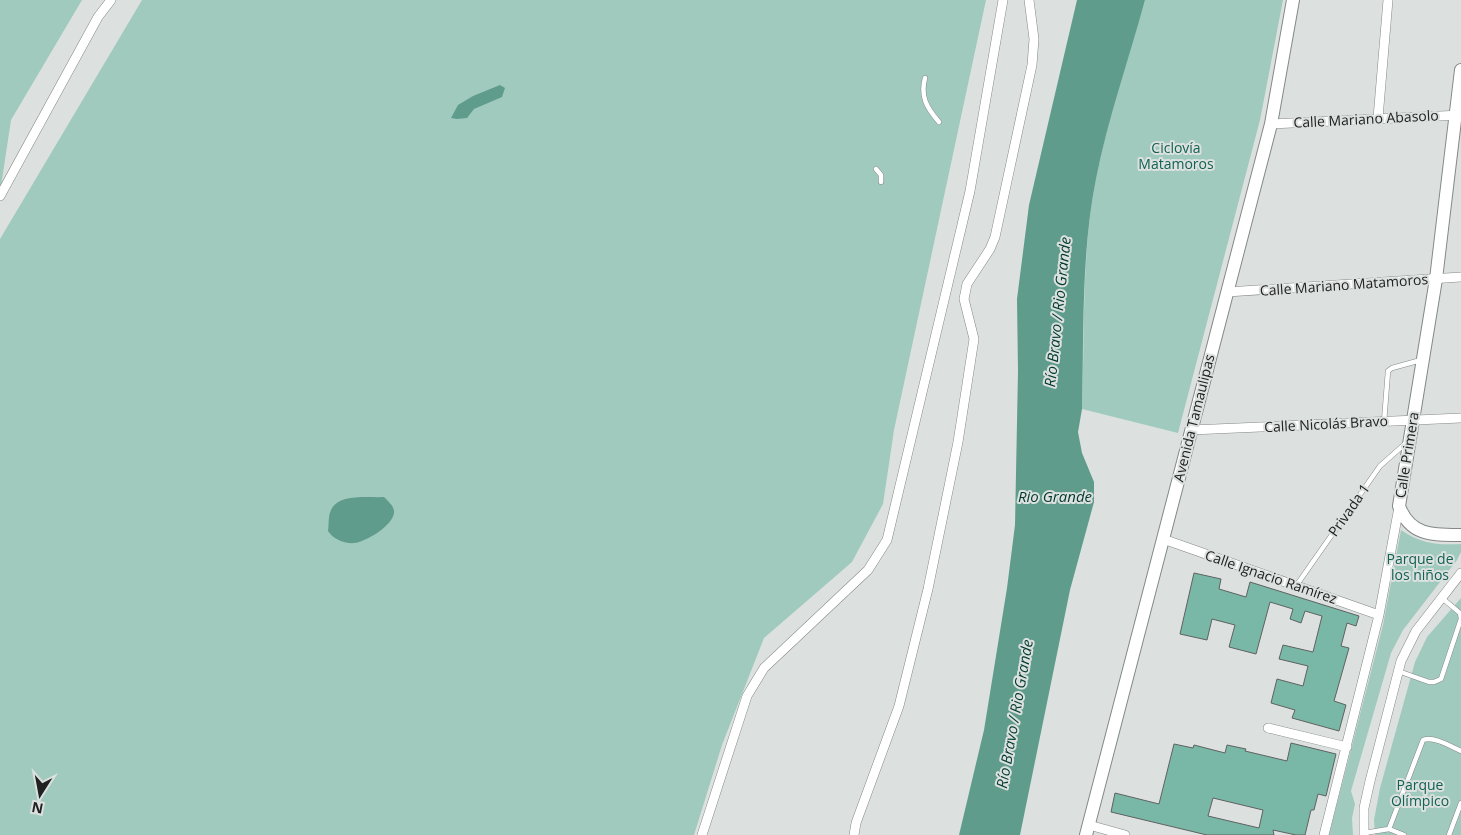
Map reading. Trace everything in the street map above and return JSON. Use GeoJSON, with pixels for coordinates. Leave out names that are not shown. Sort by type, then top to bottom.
{"type":"FeatureCollection","features":[{"type":"Feature","properties":{"kind":"street"},"geometry":{"type":"LineString","coordinates":[[0,196],[98,17],[110,0]]}},
{"type":"Feature","properties":{"kind":"street"},"geometry":{"type":"LineString","coordinates":[[702,835],[747,696],[764,668],[868,570],[887,540],[970,191],[1002,0]]}},
{"type":"Feature","properties":{"kind":"street"},"geometry":{"type":"LineString","coordinates":[[854,835],[856,823],[899,706],[928,589],[958,442],[974,339],[964,300],[966,284],[990,249],[995,238],[1032,65],[1034,39],[1029,0]]}},
{"type":"Feature","properties":{"kind":"street","name":"Avenida Tamaulipas"},"geometry":{"type":"LineString","coordinates":[[1088,830],[1271,124],[1293,0]]}},
{"type":"Feature","properties":{"kind":"street"},"geometry":{"type":"LineString","coordinates":[[1378,118],[1388,0]]}},
{"type":"Feature","properties":{"kind":"street","name":"Calle Primera"},"geometry":{"type":"LineString","coordinates":[[1324,835],[1379,615],[1399,506],[1436,279],[1458,115],[1461,70]]}},
{"type":"Feature","properties":{"kind":"street","name":"Calle Mariano Abasolo"},"geometry":{"type":"LineString","coordinates":[[1271,124],[1458,115]]}},
{"type":"Feature","properties":{"kind":"street","name":"Calle Mariano Matamoros"},"geometry":{"type":"LineString","coordinates":[[1227,292],[1461,277]]}},
{"type":"Feature","properties":{"kind":"street","name":"Calle Nicolás Bravo"},"geometry":{"type":"LineString","coordinates":[[1191,430],[1461,418]]}},
{"type":"Feature","properties":{"kind":"street"},"geometry":{"type":"LineString","coordinates":[[1399,506],[1404,519],[1415,529],[1432,534],[1461,535]]}},
{"type":"Feature","properties":{"kind":"street","name":"Calle Ignacio Ramírez"},"geometry":{"type":"LineString","coordinates":[[1163,539],[1379,615]]}},
{"type":"Feature","properties":{"kind":"street"},"geometry":{"type":"LineString","coordinates":[[1364,834],[1364,808],[1398,671],[1410,642],[1461,573]]}},
{"type":"Feature","properties":{"kind":"street"},"geometry":{"type":"LineString","coordinates":[[1268,728],[1346,747]]}},
{"type":"Feature","properties":{"kind":"street"},"geometry":{"type":"LineString","coordinates":[[1088,830],[1125,835]]}},
{"type":"Feature","properties":{"kind":"lane"},"geometry":{"type":"LineString","coordinates":[[924,78],[922,89],[924,100],[929,110],[939,122]]}},
{"type":"Feature","properties":{"kind":"lane"},"geometry":{"type":"LineString","coordinates":[[876,169],[881,175],[881,182]]}},
{"type":"Feature","properties":{"kind":"lane"},"geometry":{"type":"LineString","coordinates":[[1384,422],[1388,371],[1392,368],[1422,360]]}},
{"type":"Feature","properties":{"kind":"lane","name":"Privada 1"},"geometry":{"type":"LineString","coordinates":[[1296,586],[1380,466],[1409,441]]}},
{"type":"Feature","properties":{"kind":"lane"},"geometry":{"type":"LineString","coordinates":[[1398,671],[1430,682],[1441,679],[1461,619],[1460,613],[1442,598]]}},
{"type":"Feature","properties":{"kind":"lane"},"geometry":{"type":"LineString","coordinates":[[1389,830],[1423,740],[1433,740],[1461,750]]}},
{"type":"Feature","properties":{"kind":"lane"},"geometry":{"type":"LineString","coordinates":[[1449,835],[1461,803]]}},
{"type":"Feature","properties":{"kind":"lane"},"geometry":{"type":"LineString","coordinates":[[1364,834],[1389,830],[1404,835]]}},
{"type":"Feature","properties":{"kind":"green space"},"geometry":{"type":"Polygon","coordinates":[[[0,0],[82,0],[11,120],[0,193],[0,0]]]}},
{"type":"Feature","properties":{"kind":"green space"},"geometry":{"type":"Polygon","coordinates":[[[142,0],[986,0],[894,430],[883,504],[852,562],[764,638],[722,745],[694,835],[0,835],[0,239],[142,0]]]}},
{"type":"Feature","properties":{"kind":"green space","name":"Ciclovía Matamoros"},"geometry":{"type":"Polygon","coordinates":[[[1145,0],[1283,0],[1260,120],[1178,433],[1082,409],[1084,294],[1091,207],[1106,134],[1145,0]]]}},
{"type":"Feature","properties":{"kind":"green space","name":"Parque de los niños"},"geometry":{"type":"Polygon","coordinates":[[[1401,530],[1430,543],[1461,544],[1461,552],[1457,560],[1403,630],[1391,653],[1351,791],[1355,804],[1352,818],[1353,835],[1329,835],[1383,625],[1401,530]]]}},
{"type":"Feature","properties":{"kind":"green space","name":"Parque Olímpico"},"geometry":{"type":"Polygon","coordinates":[[[1461,598],[1461,835],[1375,835],[1374,820],[1380,788],[1415,662],[1427,637],[1461,598]]]}},
{"type":"Feature","properties":{"kind":"water","name":"Rio Grande"},"geometry":{"type":"Polygon","coordinates":[[[1077,0],[1145,0],[1101,156],[1091,207],[1088,236],[1084,293],[1082,409],[1078,432],[1082,453],[1094,482],[1094,502],[1070,590],[1020,835],[959,835],[984,730],[1007,588],[1015,525],[1018,371],[1017,299],[1029,205],[1077,0]]]}},
{"type":"Feature","properties":{"kind":"water"},"geometry":{"type":"Polygon","coordinates":[[[500,85],[505,88],[502,97],[474,109],[467,118],[451,118],[458,105],[473,96],[500,85]]]}},
{"type":"Feature","properties":{"kind":"water"},"geometry":{"type":"Polygon","coordinates":[[[355,497],[384,497],[392,506],[394,513],[389,523],[372,536],[360,542],[347,543],[336,539],[328,531],[331,510],[341,501],[355,497]]]}},
{"type":"Feature","properties":{"kind":"building"},"geometry":{"type":"Polygon","coordinates":[[[1194,573],[1221,579],[1219,589],[1246,597],[1250,582],[1359,616],[1356,626],[1347,623],[1341,646],[1349,648],[1334,701],[1346,705],[1339,731],[1292,718],[1295,710],[1271,703],[1277,679],[1303,686],[1308,666],[1279,659],[1283,645],[1313,652],[1322,616],[1305,611],[1301,623],[1290,619],[1293,609],[1270,602],[1256,654],[1229,647],[1235,625],[1212,619],[1207,640],[1180,634],[1194,573]]]}},
{"type":"Feature","properties":{"kind":"building"},"geometry":{"type":"Polygon","coordinates":[[[1291,743],[1336,754],[1326,796],[1318,794],[1314,810],[1311,810],[1305,835],[1273,830],[1274,835],[1207,835],[1111,812],[1115,793],[1159,804],[1174,744],[1193,748],[1194,745],[1225,753],[1227,745],[1287,761],[1291,743]],[[1213,798],[1208,816],[1259,828],[1263,810],[1213,798]]]}},
{"type":"Feature","properties":{"kind":"water label","name":"Río Bravo / Rio Grande"},"geometry":{"type":"Point","coordinates":[1058,312]}},
{"type":"Feature","properties":{"kind":"water label","name":"Río Bravo / Rio Grande"},"geometry":{"type":"Point","coordinates":[1015,714]}}]}
